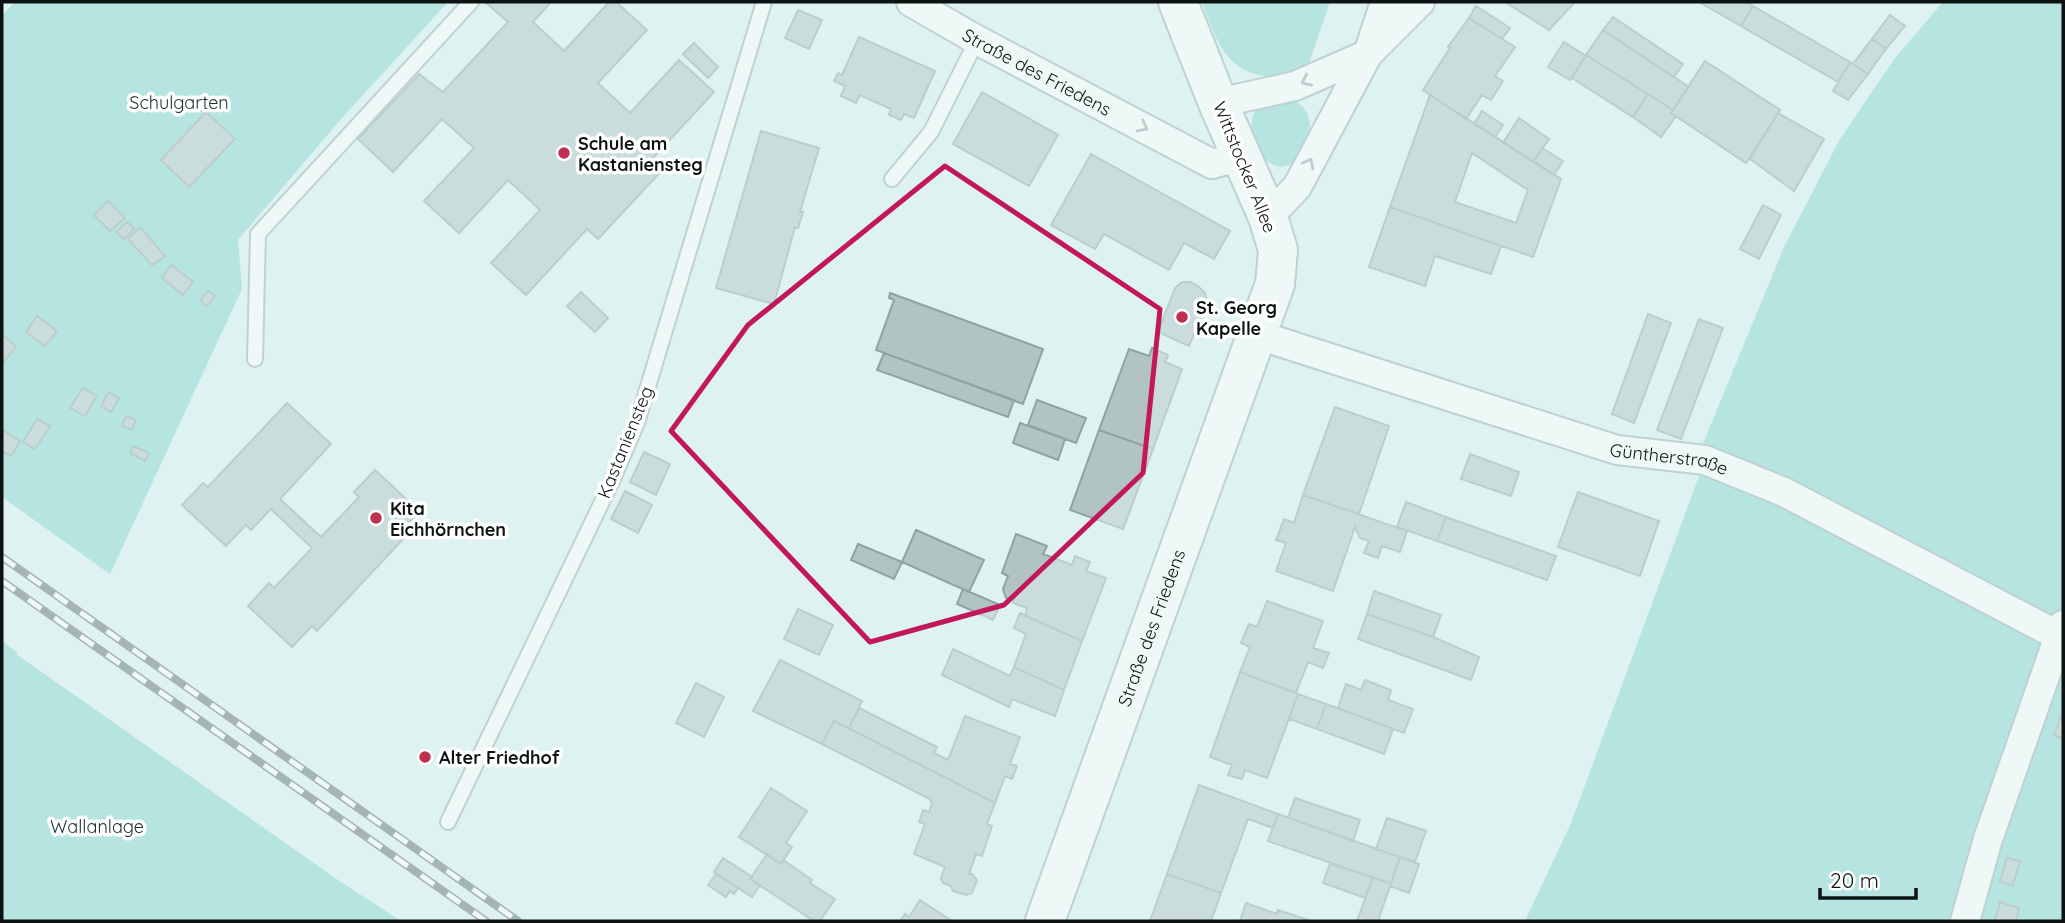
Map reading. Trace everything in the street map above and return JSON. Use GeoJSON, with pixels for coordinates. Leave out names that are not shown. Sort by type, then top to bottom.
{"type":"FeatureCollection","features":[{"type":"Feature","properties":{"kind":"main road","name":"Wittstocker Allee"},"geometry":{"type":"LineString","coordinates":[[1178,2],[1218,103],[1268,217],[1278,250],[1275,284],[1258,335]]}},
{"type":"Feature","properties":{"kind":"main road","name":"Straße des Friedens"},"geometry":{"type":"LineString","coordinates":[[1045,921],[1258,335]]}},
{"type":"Feature","properties":{"kind":"street","name":"Straße des Friedens"},"geometry":{"type":"LineString","coordinates":[[911,2],[977,40],[1212,163],[1241,156]]}},
{"type":"Feature","properties":{"kind":"street"},"geometry":{"type":"LineString","coordinates":[[1268,217],[1297,187],[1368,54],[1385,2]]}},
{"type":"Feature","properties":{"kind":"street"},"geometry":{"type":"LineString","coordinates":[[1218,103],[1295,86],[1368,54],[1420,2]]}},
{"type":"Feature","properties":{"kind":"street","name":"Güntherstraße"},"geometry":{"type":"LineString","coordinates":[[1258,335],[1617,450],[1705,460],[1784,492],[2061,630]]}},
{"type":"Feature","properties":{"kind":"street"},"geometry":{"type":"LineString","coordinates":[[1965,921],[1989,839],[2061,630]]}},
{"type":"Feature","properties":{"kind":"lane"},"geometry":{"type":"LineString","coordinates":[[255,359],[258,234],[471,2]]}},
{"type":"Feature","properties":{"kind":"lane","name":"Kastaniensteg"},"geometry":{"type":"LineString","coordinates":[[449,822],[637,423],[764,2]]}},
{"type":"Feature","properties":{"kind":"lane"},"geometry":{"type":"LineString","coordinates":[[892,180],[931,132],[977,40]]}},
{"type":"Feature","properties":{"kind":"highlighted area"},"geometry":{"type":"Polygon","coordinates":[[[945,166],[1160,309],[1143,473],[1004,605],[870,642],[671,431],[748,325],[945,166]]]}},
{"type":"Feature","properties":{"kind":"green space","name":"Schulgarten"},"geometry":{"type":"Polygon","coordinates":[[[15,2],[448,2],[342,118],[238,240],[242,289],[110,574],[2,497],[2,15],[15,2]]]}},
{"type":"Feature","properties":{"kind":"green space"},"geometry":{"type":"Polygon","coordinates":[[[1202,2],[1330,2],[1308,66],[1288,74],[1266,76],[1252,73],[1231,60],[1211,27],[1202,2]]]}},
{"type":"Feature","properties":{"kind":"green space"},"geometry":{"type":"Polygon","coordinates":[[[1943,2],[2063,2],[2063,612],[2056,629],[1699,453],[1785,245],[1840,139],[1895,58],[1943,2]]]}},
{"type":"Feature","properties":{"kind":"green space"},"geometry":{"type":"Polygon","coordinates":[[[1290,99],[1307,112],[1310,126],[1299,154],[1290,165],[1282,167],[1268,162],[1258,150],[1252,134],[1252,119],[1261,106],[1290,99]]]}},
{"type":"Feature","properties":{"kind":"green space"},"geometry":{"type":"Polygon","coordinates":[[[1705,460],[2059,636],[1961,921],[1525,921],[1571,823],[1705,460]]]}},
{"type":"Feature","properties":{"kind":"green space","name":"Wallanlage"},"geometry":{"type":"Polygon","coordinates":[[[2,641],[18,653],[16,654],[341,882],[401,921],[2,921],[2,641]]]}},
{"type":"Feature","properties":{"kind":"green space"},"geometry":{"type":"Polygon","coordinates":[[[2063,657],[2063,921],[1976,921],[2063,657]]]}},
{"type":"Feature","properties":{"kind":"building","name":"Schule am Kastaniensteg"},"geometry":{"type":"Polygon","coordinates":[[[485,2],[551,2],[533,22],[564,51],[609,2],[616,2],[647,30],[598,83],[630,113],[679,60],[714,92],[654,157],[665,167],[598,239],[587,229],[526,295],[491,263],[540,210],[508,180],[459,233],[424,201],[474,148],[442,119],[393,172],[358,139],[419,74],[443,92],[508,22],[485,2]]]}},
{"type":"Feature","properties":{"kind":"building"},"geometry":{"type":"Polygon","coordinates":[[[1505,2],[1575,2],[1549,30],[1505,2]]]}},
{"type":"Feature","properties":{"kind":"building"},"geometry":{"type":"Polygon","coordinates":[[[1699,2],[1746,2],[1753,6],[1741,26],[1699,2]]]}},
{"type":"Feature","properties":{"kind":"building"},"geometry":{"type":"Polygon","coordinates":[[[1476,6],[1510,28],[1502,39],[1469,18],[1476,6]]]}},
{"type":"Feature","properties":{"kind":"building"},"geometry":{"type":"Polygon","coordinates":[[[1753,6],[1850,62],[1838,82],[1741,26],[1753,6]]]}},
{"type":"Feature","properties":{"kind":"building"},"geometry":{"type":"Polygon","coordinates":[[[798,10],[822,20],[809,49],[785,38],[798,10]]]}},
{"type":"Feature","properties":{"kind":"building"},"geometry":{"type":"Polygon","coordinates":[[[1890,15],[1905,26],[1886,49],[1872,39],[1890,15]]]}},
{"type":"Feature","properties":{"kind":"building"},"geometry":{"type":"Polygon","coordinates":[[[1613,17],[1683,64],[1674,77],[1603,30],[1613,17]]]}},
{"type":"Feature","properties":{"kind":"building"},"geometry":{"type":"Polygon","coordinates":[[[1469,18],[1515,47],[1495,76],[1503,81],[1491,100],[1482,95],[1466,119],[1423,90],[1469,18]]]}},
{"type":"Feature","properties":{"kind":"building"},"geometry":{"type":"Polygon","coordinates":[[[1603,30],[1689,87],[1673,110],[1586,55],[1603,30]]]}},
{"type":"Feature","properties":{"kind":"building"},"geometry":{"type":"Polygon","coordinates":[[[859,37],[935,71],[914,118],[904,114],[901,120],[889,115],[891,109],[860,95],[856,103],[841,96],[845,86],[834,81],[838,73],[842,75],[859,37]]]}},
{"type":"Feature","properties":{"kind":"building"},"geometry":{"type":"Polygon","coordinates":[[[1872,39],[1886,49],[1868,74],[1853,64],[1872,39]]]}},
{"type":"Feature","properties":{"kind":"building"},"geometry":{"type":"Polygon","coordinates":[[[1564,42],[1586,56],[1570,80],[1548,67],[1564,42]]]}},
{"type":"Feature","properties":{"kind":"building"},"geometry":{"type":"Polygon","coordinates":[[[694,43],[718,67],[708,78],[683,54],[694,43]]]}},
{"type":"Feature","properties":{"kind":"building"},"geometry":{"type":"Polygon","coordinates":[[[1586,55],[1648,94],[1633,117],[1572,78],[1586,55]]]}},
{"type":"Feature","properties":{"kind":"building"},"geometry":{"type":"Polygon","coordinates":[[[1705,61],[1780,110],[1746,163],[1671,113],[1705,61]]]}},
{"type":"Feature","properties":{"kind":"building"},"geometry":{"type":"Polygon","coordinates":[[[1850,62],[1868,74],[1848,100],[1833,91],[1850,62]]]}},
{"type":"Feature","properties":{"kind":"building"},"geometry":{"type":"Polygon","coordinates":[[[982,92],[1058,135],[1029,186],[953,144],[982,92]]]}},
{"type":"Feature","properties":{"kind":"building"},"geometry":{"type":"Polygon","coordinates":[[[1648,94],[1673,110],[1671,113],[1676,116],[1661,137],[1633,117],[1648,94]]]}},
{"type":"Feature","properties":{"kind":"building"},"geometry":{"type":"Polygon","coordinates":[[[1430,95],[1561,179],[1533,257],[1390,207],[1430,95]],[[1472,153],[1455,202],[1516,223],[1528,190],[1472,153]]]}},
{"type":"Feature","properties":{"kind":"building"},"geometry":{"type":"Polygon","coordinates":[[[1482,111],[1503,125],[1495,137],[1474,124],[1482,111]]]}},
{"type":"Feature","properties":{"kind":"building"},"geometry":{"type":"Polygon","coordinates":[[[206,112],[235,139],[189,187],[161,160],[206,112]]]}},
{"type":"Feature","properties":{"kind":"building"},"geometry":{"type":"Polygon","coordinates":[[[1778,113],[1824,139],[1794,191],[1750,159],[1778,113]]]}},
{"type":"Feature","properties":{"kind":"building"},"geometry":{"type":"Polygon","coordinates":[[[1519,118],[1549,139],[1533,162],[1503,143],[1519,118]]]}},
{"type":"Feature","properties":{"kind":"building"},"geometry":{"type":"Polygon","coordinates":[[[761,131],[819,148],[800,212],[803,212],[798,228],[795,227],[774,304],[716,288],[761,131]]]}},
{"type":"Feature","properties":{"kind":"building"},"geometry":{"type":"Polygon","coordinates":[[[1542,148],[1563,161],[1554,175],[1533,162],[1542,148]]]}},
{"type":"Feature","properties":{"kind":"building"},"geometry":{"type":"Polygon","coordinates":[[[1091,154],[1230,231],[1214,259],[1184,243],[1169,270],[1104,234],[1095,249],[1051,225],[1091,154]]]}},
{"type":"Feature","properties":{"kind":"building"},"geometry":{"type":"Polygon","coordinates":[[[108,201],[125,218],[110,231],[94,215],[108,201]]]}},
{"type":"Feature","properties":{"kind":"building"},"geometry":{"type":"Polygon","coordinates":[[[1763,205],[1781,215],[1759,259],[1740,249],[1763,205]]]}},
{"type":"Feature","properties":{"kind":"building"},"geometry":{"type":"Polygon","coordinates":[[[1390,207],[1501,246],[1491,274],[1435,256],[1425,286],[1369,267],[1390,207]]]}},
{"type":"Feature","properties":{"kind":"building"},"geometry":{"type":"Polygon","coordinates":[[[127,222],[134,229],[124,239],[116,232],[127,222]]]}},
{"type":"Feature","properties":{"kind":"building"},"geometry":{"type":"Polygon","coordinates":[[[140,227],[165,256],[152,265],[128,239],[140,227]]]}},
{"type":"Feature","properties":{"kind":"building"},"geometry":{"type":"Polygon","coordinates":[[[171,265],[193,282],[183,295],[162,278],[171,265]]]}},
{"type":"Feature","properties":{"kind":"building","name":"St. Georg Kapelle"},"geometry":{"type":"Polygon","coordinates":[[[1182,282],[1191,282],[1199,287],[1205,293],[1207,303],[1189,346],[1158,332],[1175,288],[1182,282]]]}},
{"type":"Feature","properties":{"kind":"building"},"geometry":{"type":"Polygon","coordinates":[[[208,291],[215,296],[207,306],[200,300],[208,291]]]}},
{"type":"Feature","properties":{"kind":"building"},"geometry":{"type":"Polygon","coordinates":[[[581,292],[608,318],[595,332],[567,306],[581,292]]]}},
{"type":"Feature","properties":{"kind":"building"},"geometry":{"type":"Polygon","coordinates":[[[890,293],[1043,349],[1023,404],[876,350],[894,300],[889,298],[890,293]]]}},
{"type":"Feature","properties":{"kind":"building"},"geometry":{"type":"Polygon","coordinates":[[[1648,314],[1671,323],[1634,423],[1612,414],[1648,314]]]}},
{"type":"Feature","properties":{"kind":"building"},"geometry":{"type":"Polygon","coordinates":[[[37,316],[57,331],[45,346],[26,332],[37,316]]]}},
{"type":"Feature","properties":{"kind":"building"},"geometry":{"type":"Polygon","coordinates":[[[1699,319],[1723,328],[1681,439],[1657,430],[1699,319]]]}},
{"type":"Feature","properties":{"kind":"building"},"geometry":{"type":"Polygon","coordinates":[[[4,336],[16,346],[2,364],[2,339],[4,336]]]}},
{"type":"Feature","properties":{"kind":"building"},"geometry":{"type":"Polygon","coordinates":[[[1152,348],[1168,355],[1165,362],[1182,369],[1153,449],[1099,430],[1129,349],[1149,356],[1152,348]]]}},
{"type":"Feature","properties":{"kind":"building"},"geometry":{"type":"Polygon","coordinates":[[[884,353],[1014,400],[1008,417],[877,370],[884,353]]]}},
{"type":"Feature","properties":{"kind":"building"},"geometry":{"type":"Polygon","coordinates":[[[83,388],[97,396],[85,416],[70,408],[83,388]]]}},
{"type":"Feature","properties":{"kind":"building"},"geometry":{"type":"Polygon","coordinates":[[[108,392],[119,398],[111,412],[101,406],[108,392]]]}},
{"type":"Feature","properties":{"kind":"building"},"geometry":{"type":"Polygon","coordinates":[[[1037,400],[1086,418],[1076,443],[1028,425],[1037,400]]]}},
{"type":"Feature","properties":{"kind":"building","name":"Kita Eichhörnchen"},"geometry":{"type":"Polygon","coordinates":[[[287,403],[331,444],[280,499],[321,537],[359,497],[354,492],[375,470],[419,511],[400,533],[405,537],[317,631],[312,626],[292,647],[248,606],[269,583],[274,588],[312,548],[271,509],[251,530],[246,525],[226,546],[182,505],[203,483],[208,487],[287,403]]]}},
{"type":"Feature","properties":{"kind":"building"},"geometry":{"type":"Polygon","coordinates":[[[1335,407],[1389,426],[1359,514],[1303,495],[1335,407]]]}},
{"type":"Feature","properties":{"kind":"building"},"geometry":{"type":"Polygon","coordinates":[[[126,416],[136,420],[132,430],[122,426],[126,416]]]}},
{"type":"Feature","properties":{"kind":"building"},"geometry":{"type":"Polygon","coordinates":[[[37,419],[50,426],[35,449],[23,442],[37,419]]]}},
{"type":"Feature","properties":{"kind":"building"},"geometry":{"type":"Polygon","coordinates":[[[1020,423],[1065,439],[1058,460],[1013,443],[1020,423]]]}},
{"type":"Feature","properties":{"kind":"building"},"geometry":{"type":"Polygon","coordinates":[[[3,430],[20,441],[11,456],[2,451],[3,430]]]}},
{"type":"Feature","properties":{"kind":"building"},"geometry":{"type":"Polygon","coordinates":[[[1099,430],[1153,449],[1123,529],[1070,510],[1099,430]]]}},
{"type":"Feature","properties":{"kind":"building"},"geometry":{"type":"Polygon","coordinates":[[[133,446],[149,453],[145,461],[130,453],[133,446]]]}},
{"type":"Feature","properties":{"kind":"building"},"geometry":{"type":"Polygon","coordinates":[[[644,452],[670,464],[656,495],[630,482],[644,452]]]}},
{"type":"Feature","properties":{"kind":"building"},"geometry":{"type":"Polygon","coordinates":[[[1470,454],[1519,472],[1511,496],[1461,479],[1470,454]]]}},
{"type":"Feature","properties":{"kind":"building"},"geometry":{"type":"Polygon","coordinates":[[[625,491],[652,505],[638,533],[611,519],[625,491]]]}},
{"type":"Feature","properties":{"kind":"building"},"geometry":{"type":"Polygon","coordinates":[[[1578,492],[1659,521],[1640,576],[1558,547],[1578,492]]]}},
{"type":"Feature","properties":{"kind":"building"},"geometry":{"type":"Polygon","coordinates":[[[1303,495],[1407,531],[1400,552],[1382,546],[1378,558],[1364,553],[1369,541],[1360,538],[1355,527],[1333,591],[1276,571],[1286,543],[1276,540],[1284,519],[1294,523],[1303,495]]]}},
{"type":"Feature","properties":{"kind":"building"},"geometry":{"type":"Polygon","coordinates":[[[1406,502],[1446,517],[1437,541],[1397,527],[1406,502]]]}},
{"type":"Feature","properties":{"kind":"building"},"geometry":{"type":"Polygon","coordinates":[[[1446,517],[1556,556],[1547,580],[1437,541],[1446,517]]]}},
{"type":"Feature","properties":{"kind":"building"},"geometry":{"type":"Polygon","coordinates":[[[916,530],[984,560],[969,592],[902,562],[916,530]]]}},
{"type":"Feature","properties":{"kind":"building"},"geometry":{"type":"Polygon","coordinates":[[[1016,534],[1047,546],[1043,554],[1072,565],[1075,556],[1090,562],[1086,571],[1106,578],[1082,641],[1025,616],[1027,608],[1006,598],[1003,589],[1008,576],[1002,573],[1016,534]]]}},
{"type":"Feature","properties":{"kind":"building"},"geometry":{"type":"Polygon","coordinates":[[[858,544],[902,562],[894,579],[851,560],[858,544]]]}},
{"type":"Feature","properties":{"kind":"building"},"geometry":{"type":"Polygon","coordinates":[[[963,589],[1000,605],[993,620],[957,604],[963,589]]]}},
{"type":"Feature","properties":{"kind":"building"},"geometry":{"type":"Polygon","coordinates":[[[1374,591],[1441,615],[1433,637],[1367,614],[1374,591]]]}},
{"type":"Feature","properties":{"kind":"building"},"geometry":{"type":"Polygon","coordinates":[[[1267,601],[1323,621],[1313,648],[1329,653],[1323,668],[1308,662],[1296,693],[1240,672],[1250,647],[1241,643],[1249,624],[1257,627],[1267,601]]]}},
{"type":"Feature","properties":{"kind":"building"},"geometry":{"type":"Polygon","coordinates":[[[798,609],[833,625],[819,655],[784,639],[798,609]]]}},
{"type":"Feature","properties":{"kind":"building"},"geometry":{"type":"Polygon","coordinates":[[[1020,613],[1082,641],[1064,690],[1014,667],[1026,634],[1014,628],[1020,613]]]}},
{"type":"Feature","properties":{"kind":"building"},"geometry":{"type":"Polygon","coordinates":[[[1367,614],[1433,637],[1479,657],[1471,680],[1358,639],[1367,614]]]}},
{"type":"Feature","properties":{"kind":"building"},"geometry":{"type":"Polygon","coordinates":[[[953,649],[1010,676],[1014,667],[1064,690],[1055,716],[1012,699],[1009,707],[942,675],[953,649]]]}},
{"type":"Feature","properties":{"kind":"building"},"geometry":{"type":"Polygon","coordinates":[[[780,660],[862,701],[849,728],[834,721],[822,744],[753,711],[780,660]]]}},
{"type":"Feature","properties":{"kind":"building"},"geometry":{"type":"Polygon","coordinates":[[[1240,672],[1298,694],[1267,778],[1245,770],[1242,779],[1228,775],[1232,765],[1210,757],[1240,672]]]}},
{"type":"Feature","properties":{"kind":"building"},"geometry":{"type":"Polygon","coordinates":[[[1365,680],[1391,690],[1388,700],[1413,709],[1404,733],[1338,708],[1346,684],[1361,690],[1365,680]]]}},
{"type":"Feature","properties":{"kind":"building"},"geometry":{"type":"Polygon","coordinates":[[[696,683],[724,697],[704,737],[676,723],[696,683]]]}},
{"type":"Feature","properties":{"kind":"building"},"geometry":{"type":"Polygon","coordinates":[[[1298,694],[1326,704],[1317,729],[1289,719],[1298,694]]]}},
{"type":"Feature","properties":{"kind":"building"},"geometry":{"type":"Polygon","coordinates":[[[1326,704],[1393,729],[1384,754],[1317,729],[1326,704]]]}},
{"type":"Feature","properties":{"kind":"building"},"geometry":{"type":"Polygon","coordinates":[[[859,708],[937,747],[934,753],[948,760],[965,716],[1020,737],[1010,764],[1017,766],[1012,779],[1005,776],[995,803],[849,728],[859,708]]]}},
{"type":"Feature","properties":{"kind":"building"},"geometry":{"type":"Polygon","coordinates":[[[2063,712],[2063,739],[2054,735],[2063,712]]]}},
{"type":"Feature","properties":{"kind":"building"},"geometry":{"type":"Polygon","coordinates":[[[834,721],[995,803],[987,824],[992,826],[982,856],[976,854],[969,874],[977,880],[972,893],[966,895],[953,891],[941,878],[945,867],[914,854],[925,824],[919,822],[923,810],[929,812],[932,803],[930,799],[822,744],[834,721]]]}},
{"type":"Feature","properties":{"kind":"building"},"geometry":{"type":"Polygon","coordinates":[[[1199,785],[1278,814],[1273,828],[1248,819],[1221,893],[1167,874],[1199,785]]]}},
{"type":"Feature","properties":{"kind":"building"},"geometry":{"type":"Polygon","coordinates":[[[771,788],[807,811],[786,843],[792,847],[781,864],[739,837],[771,788]]]}},
{"type":"Feature","properties":{"kind":"building"},"geometry":{"type":"Polygon","coordinates":[[[1295,798],[1360,820],[1353,841],[1288,818],[1295,798]]]}},
{"type":"Feature","properties":{"kind":"building"},"geometry":{"type":"Polygon","coordinates":[[[1278,814],[1400,857],[1391,884],[1268,841],[1278,814]]]}},
{"type":"Feature","properties":{"kind":"building"},"geometry":{"type":"Polygon","coordinates":[[[1387,818],[1426,831],[1415,862],[1376,849],[1387,818]]]}},
{"type":"Feature","properties":{"kind":"building"},"geometry":{"type":"Polygon","coordinates":[[[767,854],[781,864],[783,860],[812,880],[810,883],[835,899],[820,921],[814,921],[750,879],[767,854]]]}},
{"type":"Feature","properties":{"kind":"building"},"geometry":{"type":"Polygon","coordinates":[[[1400,857],[1419,864],[1409,893],[1390,886],[1400,857]]]}},
{"type":"Feature","properties":{"kind":"building"},"geometry":{"type":"Polygon","coordinates":[[[723,858],[760,885],[752,897],[714,872],[723,858]]]}},
{"type":"Feature","properties":{"kind":"building"},"geometry":{"type":"Polygon","coordinates":[[[2007,858],[2020,861],[2013,885],[2000,882],[2007,858]]]}},
{"type":"Feature","properties":{"kind":"building"},"geometry":{"type":"Polygon","coordinates":[[[1330,864],[1373,877],[1365,898],[1323,883],[1330,864]]]}},
{"type":"Feature","properties":{"kind":"building"},"geometry":{"type":"Polygon","coordinates":[[[716,874],[738,888],[734,894],[730,891],[726,897],[708,885],[716,874]]]}},
{"type":"Feature","properties":{"kind":"building"},"geometry":{"type":"Polygon","coordinates":[[[1167,874],[1221,893],[1211,921],[1150,921],[1167,874]]]}},
{"type":"Feature","properties":{"kind":"building"},"geometry":{"type":"Polygon","coordinates":[[[1373,877],[1391,884],[1378,921],[1357,921],[1373,877]]]}},
{"type":"Feature","properties":{"kind":"building"},"geometry":{"type":"Polygon","coordinates":[[[920,900],[952,921],[900,921],[905,914],[909,917],[920,900]]]}},
{"type":"Feature","properties":{"kind":"building"},"geometry":{"type":"Polygon","coordinates":[[[2000,902],[2019,908],[2016,921],[1995,921],[2000,902]]]}},
{"type":"Feature","properties":{"kind":"building"},"geometry":{"type":"Polygon","coordinates":[[[1246,903],[1277,914],[1278,910],[1311,921],[1240,921],[1246,903]]]}},
{"type":"Feature","properties":{"kind":"railway"},"geometry":{"type":"LineString","coordinates":[[2,557],[518,921]]}},
{"type":"Feature","properties":{"kind":"railway"},"geometry":{"type":"LineString","coordinates":[[2,581],[486,921]]}},
{"type":"Feature","properties":{"kind":"place","name":"Schule am Kastaniensteg"},"geometry":{"type":"Point","coordinates":[564,153]}},
{"type":"Feature","properties":{"kind":"place","name":"St. Georg Kapelle"},"geometry":{"type":"Point","coordinates":[1182,317]}},
{"type":"Feature","properties":{"kind":"place","name":"Kita Eichhörnchen"},"geometry":{"type":"Point","coordinates":[376,518]}},
{"type":"Feature","properties":{"kind":"place","name":"Alter Friedhof"},"geometry":{"type":"Point","coordinates":[425,757]}}]}
